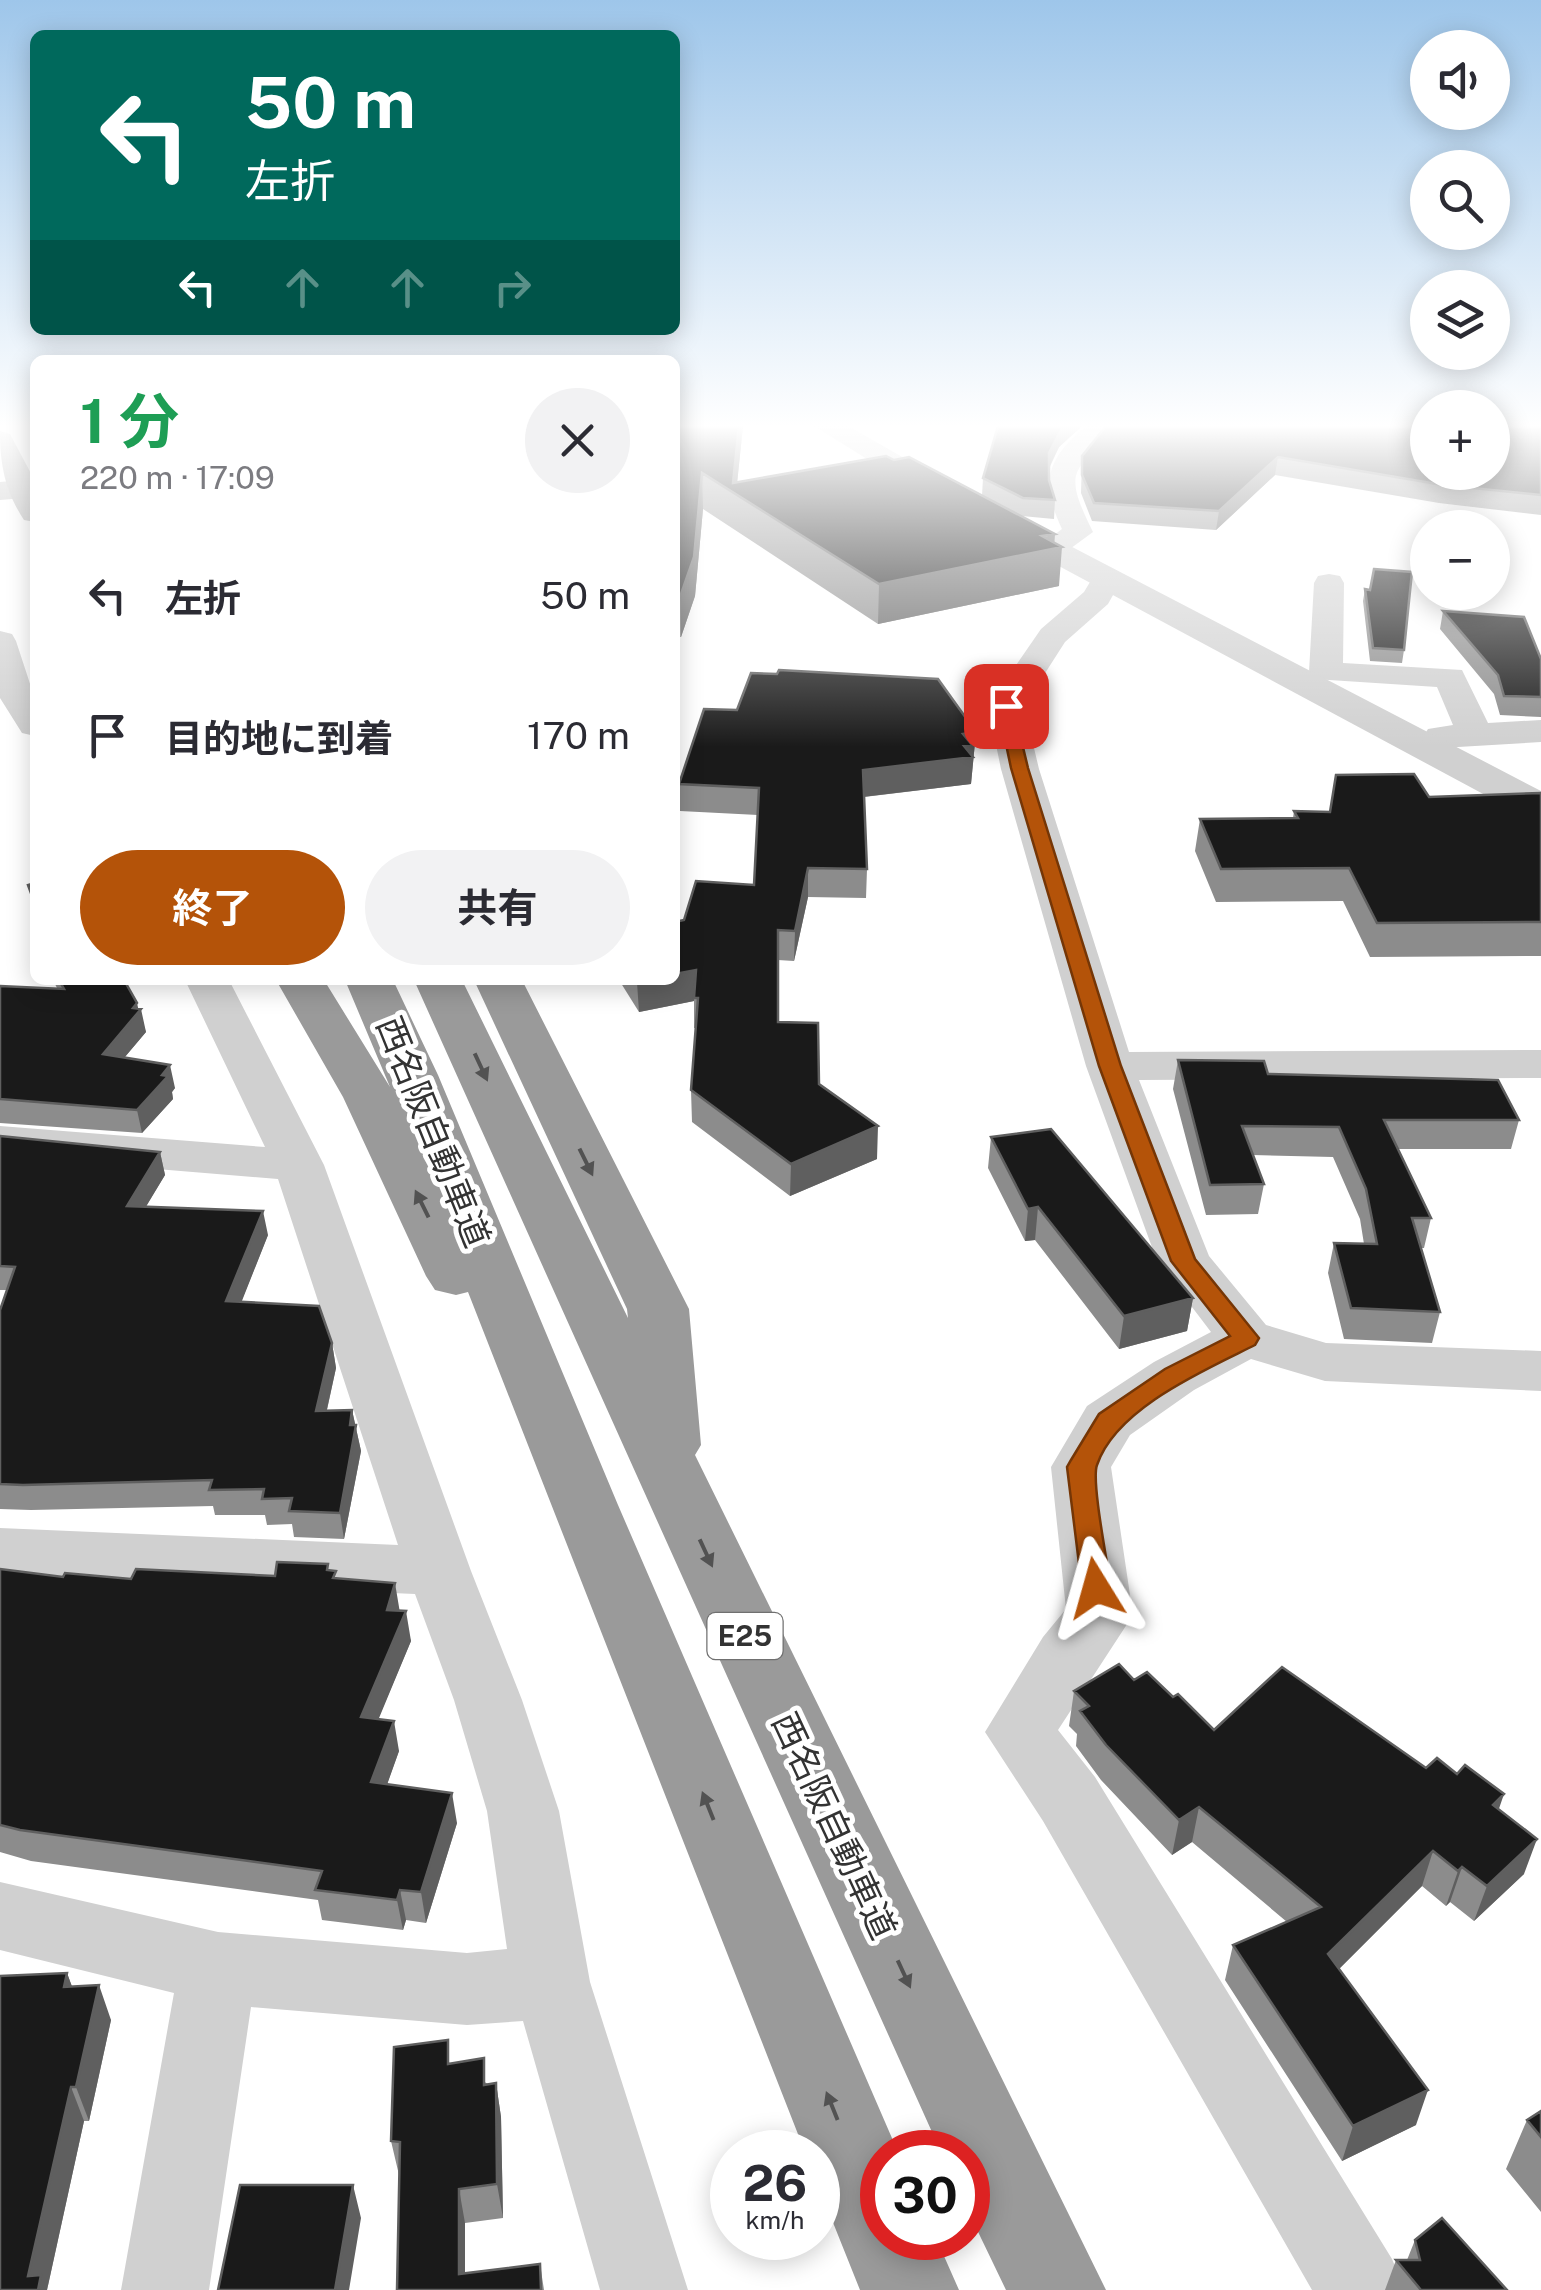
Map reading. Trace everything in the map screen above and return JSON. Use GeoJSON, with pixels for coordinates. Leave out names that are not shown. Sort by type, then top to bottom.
{"type":"FeatureCollection","features":[{"type":"Feature","properties":{"kind":"highway"},"geometry":{"type":"LineString","coordinates":[[303,985],[370,1096],[538,1446],[584,1505]]}},
{"type":"Feature","properties":{"kind":"highway","name":"西名阪自動車道"},"geometry":{"type":"LineString","coordinates":[[371,985],[412,1075],[860,2175]]}},
{"type":"Feature","properties":{"kind":"highway","name":"西名阪自動車道"},"geometry":{"type":"LineString","coordinates":[[440,985],[1056,2290]]}},
{"type":"Feature","properties":{"kind":"highway"},"geometry":{"type":"LineString","coordinates":[[500,985],[658,1309],[670,1477]]}},
{"type":"Feature","properties":{"kind":"highway"},"geometry":{"type":"LineString","coordinates":[[896,2260],[910,2290]]}},
{"type":"Feature","properties":{"kind":"street"},"geometry":{"type":"LineString","coordinates":[[1024,533],[1541,808]]}},
{"type":"Feature","properties":{"kind":"street"},"geometry":{"type":"LineString","coordinates":[[1052,548],[1077,533]]}},
{"type":"Feature","properties":{"kind":"street"},"geometry":{"type":"LineString","coordinates":[[1107,579],[1097,597],[1053,636],[1006,706],[1020,768],[1110,1066],[1184,1261],[1246,1338],[1325,1362],[1541,1371]]}},
{"type":"Feature","properties":{"kind":"street"},"geometry":{"type":"LineString","coordinates":[[1328,583],[1326,672],[1450,678],[1475,735]]}},
{"type":"Feature","properties":{"kind":"street"},"geometry":{"type":"LineString","coordinates":[[0,641],[4,667],[30,719]]}},
{"type":"Feature","properties":{"kind":"street"},"geometry":{"type":"LineString","coordinates":[[1411,738],[1541,731]]}},
{"type":"Feature","properties":{"kind":"street"},"geometry":{"type":"LineString","coordinates":[[208,985],[298,1165],[439,1572],[488,1700],[523,1810],[550,1982],[644,2290]]}},
{"type":"Feature","properties":{"kind":"street"},"geometry":{"type":"LineString","coordinates":[[1110,1066],[1541,1064]]}},
{"type":"Feature","properties":{"kind":"street"},"geometry":{"type":"LineString","coordinates":[[3,1146],[298,1165]]}},
{"type":"Feature","properties":{"kind":"street"},"geometry":{"type":"LineString","coordinates":[[1246,1338],[1174,1376],[1108,1421],[1081,1467],[1100,1615],[1067,1656],[1020,1732],[1069,1799],[1339,2282]]}},
{"type":"Feature","properties":{"kind":"street"},"geometry":{"type":"LineString","coordinates":[[0,1552],[439,1572]]}},
{"type":"Feature","properties":{"kind":"street"},"geometry":{"type":"LineString","coordinates":[[0,1916],[218,1968],[467,1989],[550,1982]]}},
{"type":"Feature","properties":{"kind":"street"},"geometry":{"type":"LineString","coordinates":[[166,2290],[218,1968]]}},
{"type":"Feature","properties":{"kind":"building"},"geometry":{"type":"Polygon","coordinates":[[[680,533],[696,533],[694,557],[680,597],[680,533]]]}},
{"type":"Feature","properties":{"kind":"building"},"geometry":{"type":"Polygon","coordinates":[[[797,533],[1053,533],[1042,536],[1062,547],[879,584],[797,533]]]}},
{"type":"Feature","properties":{"kind":"building"},"geometry":{"type":"Polygon","coordinates":[[[1374,569],[1410,572],[1404,650],[1373,648],[1365,589],[1370,590],[1374,569]]]}},
{"type":"Feature","properties":{"kind":"building"},"geometry":{"type":"Polygon","coordinates":[[[1443,611],[1524,617],[1541,659],[1541,697],[1504,696],[1498,675],[1443,611]]]}},
{"type":"Feature","properties":{"kind":"building"},"geometry":{"type":"Polygon","coordinates":[[[779,670],[938,679],[976,732],[963,734],[972,745],[964,746],[973,757],[863,770],[867,869],[808,868],[795,931],[778,930],[778,1022],[818,1023],[819,1084],[878,1126],[791,1164],[691,1090],[698,998],[694,998],[696,970],[680,973],[680,921],[684,920],[696,881],[754,885],[759,788],[680,784],[680,781],[704,709],[737,710],[751,673],[777,674],[779,670]]]}},
{"type":"Feature","properties":{"kind":"building"},"geometry":{"type":"Polygon","coordinates":[[[1414,774],[1429,797],[1541,793],[1541,922],[1377,923],[1349,868],[1221,869],[1200,819],[1298,818],[1294,811],[1330,812],[1336,775],[1414,774]]]}},
{"type":"Feature","properties":{"kind":"building"},"geometry":{"type":"Polygon","coordinates":[[[62,985],[127,985],[137,1003],[133,1008],[141,1009],[103,1054],[170,1065],[162,1075],[168,1076],[137,1110],[0,1099],[0,986],[64,989],[62,985]]]}},
{"type":"Feature","properties":{"kind":"building"},"geometry":{"type":"Polygon","coordinates":[[[1178,1060],[1264,1061],[1268,1074],[1498,1080],[1519,1120],[1384,1120],[1431,1218],[1412,1218],[1440,1312],[1351,1308],[1334,1243],[1377,1244],[1366,1189],[1339,1127],[1242,1126],[1264,1184],[1210,1185],[1178,1060]]]}},
{"type":"Feature","properties":{"kind":"building"},"geometry":{"type":"Polygon","coordinates":[[[1051,1129],[1193,1298],[1124,1316],[1038,1207],[1028,1209],[991,1137],[1051,1129]]]}},
{"type":"Feature","properties":{"kind":"building"},"geometry":{"type":"Polygon","coordinates":[[[0,1136],[160,1152],[127,1206],[263,1211],[226,1301],[319,1306],[332,1343],[316,1411],[352,1410],[350,1425],[356,1425],[340,1513],[289,1511],[292,1498],[262,1499],[264,1489],[209,1490],[212,1480],[0,1484],[0,1310],[15,1267],[0,1266],[0,1136]]]}},
{"type":"Feature","properties":{"kind":"building"},"geometry":{"type":"Polygon","coordinates":[[[277,1562],[328,1564],[327,1570],[336,1571],[333,1578],[395,1583],[387,1610],[406,1611],[361,1717],[394,1721],[371,1782],[452,1793],[421,1892],[400,1890],[397,1900],[315,1890],[322,1871],[0,1825],[0,1569],[63,1577],[65,1573],[131,1579],[136,1569],[275,1576],[277,1562]]]}},
{"type":"Feature","properties":{"kind":"building"},"geometry":{"type":"Polygon","coordinates":[[[1119,1664],[1134,1680],[1147,1672],[1173,1697],[1178,1694],[1214,1730],[1282,1667],[1426,1768],[1437,1758],[1457,1774],[1465,1765],[1504,1794],[1493,1805],[1537,1839],[1487,1886],[1462,1867],[1458,1871],[1433,1851],[1328,1954],[1428,2090],[1353,2126],[1233,1945],[1321,1907],[1199,1807],[1179,1820],[1106,1745],[1080,1711],[1089,1706],[1074,1691],[1119,1664]]]}},
{"type":"Feature","properties":{"kind":"building"},"geometry":{"type":"Polygon","coordinates":[[[67,1973],[64,1987],[99,1985],[76,2087],[71,2087],[28,2276],[41,2275],[38,2290],[0,2290],[0,1976],[67,1973]]]}},
{"type":"Feature","properties":{"kind":"building"},"geometry":{"type":"Polygon","coordinates":[[[448,2040],[448,2064],[484,2058],[484,2085],[496,2083],[497,2184],[459,2189],[459,2274],[540,2264],[541,2290],[397,2290],[400,2142],[391,2141],[394,2047],[448,2040]]]}},
{"type":"Feature","properties":{"kind":"building"},"geometry":{"type":"Polygon","coordinates":[[[1541,2111],[1541,2137],[1527,2120],[1541,2111]]]}},
{"type":"Feature","properties":{"kind":"building"},"geometry":{"type":"Polygon","coordinates":[[[240,2185],[353,2185],[335,2290],[218,2290],[240,2185]]]}},
{"type":"Feature","properties":{"kind":"building"},"geometry":{"type":"Polygon","coordinates":[[[1442,2218],[1507,2290],[1421,2290],[1396,2260],[1420,2260],[1415,2240],[1442,2218]]]}},
{"type":"Feature","properties":{"kind":"route"},"geometry":{"type":"LineString","coordinates":[[1006,706],[1020,768],[1110,1066],[1159,1196],[1184,1261],[1246,1338],[1174,1376],[1108,1421],[1081,1467],[1096,1588]]}}]}
